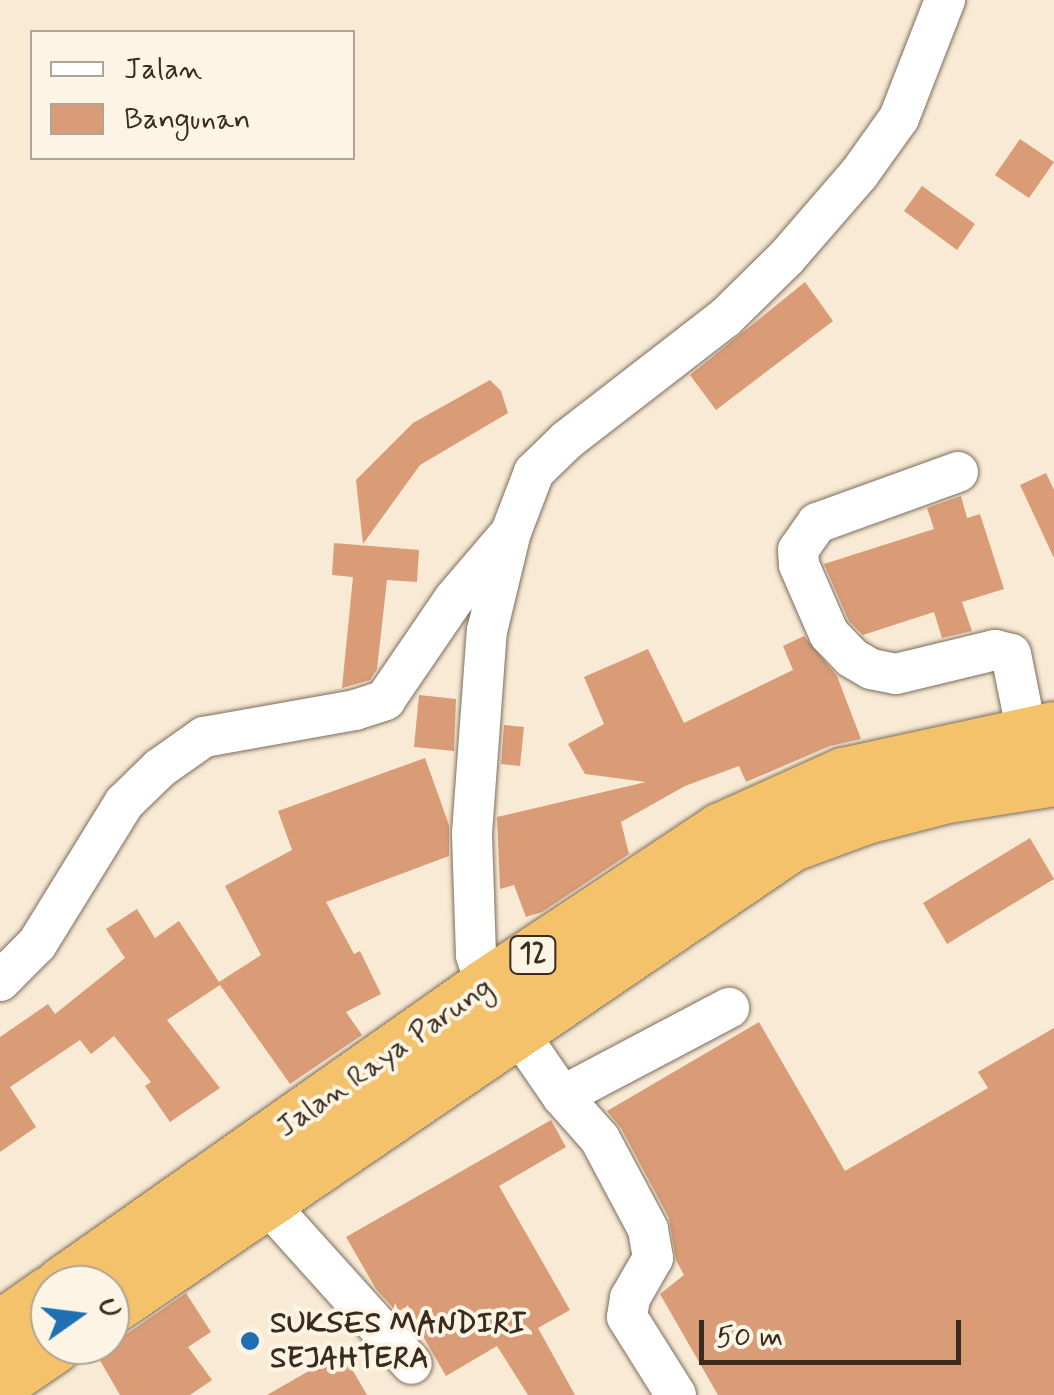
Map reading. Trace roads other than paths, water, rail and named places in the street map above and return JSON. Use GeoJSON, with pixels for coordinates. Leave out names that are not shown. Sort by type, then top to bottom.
{"type":"FeatureCollection","features":[{"type":"Feature","properties":{"kind":"highway","name":"Jalan Raya Parung"},"geometry":{"type":"LineString","coordinates":[[93,1265],[502,1007],[790,844],[866,816],[947,795],[1045,747]]}},
{"type":"Feature","properties":{"kind":"highway","name":"Jalan Raya Parung"},"geometry":{"type":"LineString","coordinates":[[130,1293],[265,1201],[502,1007]]}},
{"type":"Feature","properties":{"kind":"highway"},"geometry":{"type":"LineString","coordinates":[[0,1328],[30,1306]]}},
{"type":"Feature","properties":{"kind":"highway"},"geometry":{"type":"LineString","coordinates":[[0,1382],[30,1361]]}},
{"type":"Feature","properties":{"kind":"street"},"geometry":{"type":"LineString","coordinates":[[676,1395],[627,1317],[630,1298],[653,1258],[648,1229],[600,1139],[562,1096],[502,1007],[473,926],[472,833],[487,631],[526,486],[548,457],[725,318],[787,257],[882,146],[914,86],[945,0]]}},
{"type":"Feature","properties":{"kind":"street"},"geometry":{"type":"LineString","coordinates":[[958,472],[817,523],[798,550],[799,565],[829,634],[852,658],[871,669],[896,674],[995,650],[1010,654],[1045,747]]}},
{"type":"Feature","properties":{"kind":"street"},"geometry":{"type":"LineString","coordinates":[[0,981],[37,944],[124,803],[160,768],[204,737],[355,710],[385,700],[454,600],[511,532]]}},
{"type":"Feature","properties":{"kind":"street"},"geometry":{"type":"LineString","coordinates":[[562,1096],[729,1008]]}},
{"type":"Feature","properties":{"kind":"street"},"geometry":{"type":"LineString","coordinates":[[265,1201],[412,1364]]}},
{"type":"Feature","properties":{"kind":"place","name":"SUKSES MANDIRI SEJAHTERA"},"geometry":{"type":"Point","coordinates":[250,1341]}}]}
